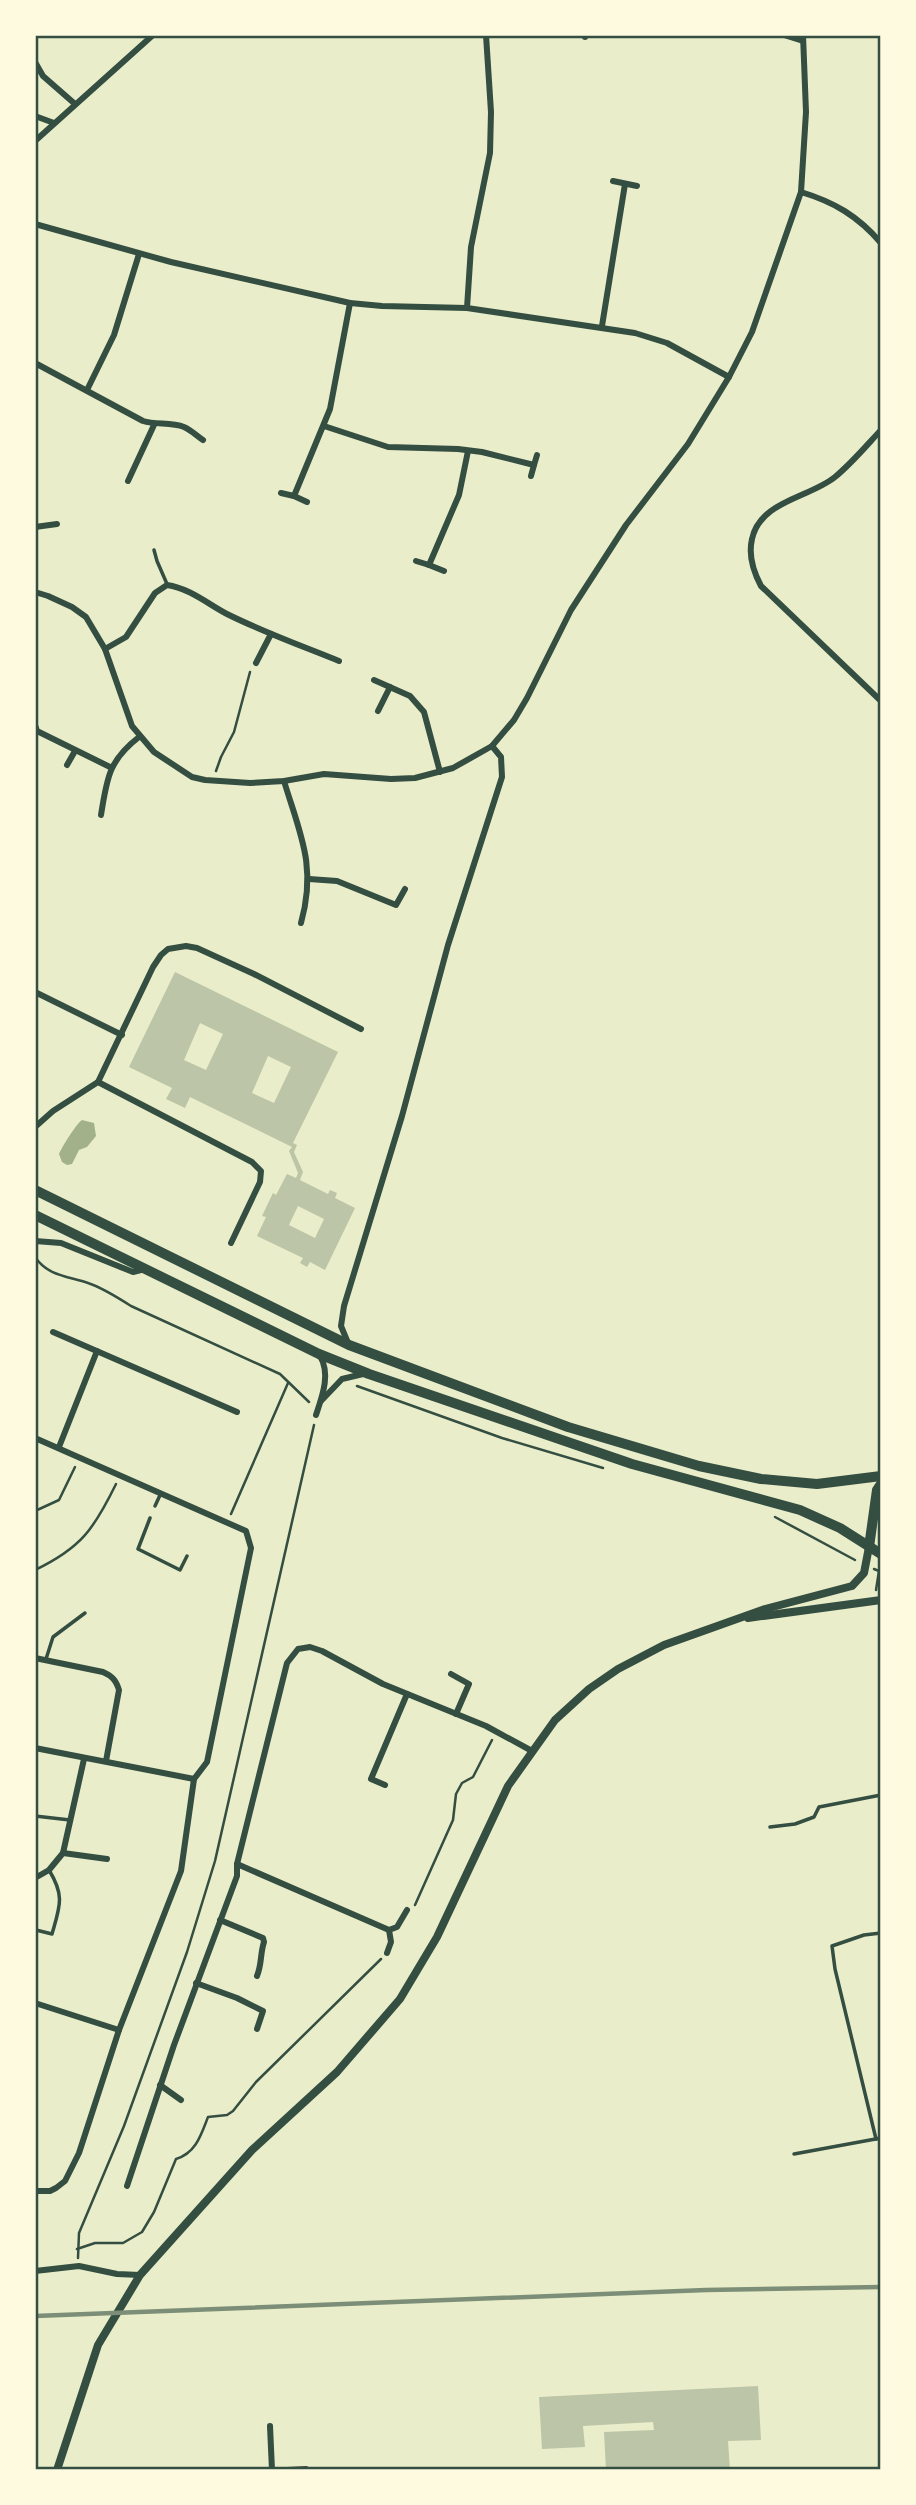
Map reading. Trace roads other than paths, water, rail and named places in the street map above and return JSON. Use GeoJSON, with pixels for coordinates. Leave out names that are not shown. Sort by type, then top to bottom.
{"type":"FeatureCollection","features":[{"type":"Feature","properties":{"kind":"main road"},"geometry":{"type":"LineString","coordinates":[[35,1190],[349,1345],[568,1427],[699,1466],[761,1479],[803,1484],[881,1476]]}},
{"type":"Feature","properties":{"kind":"main road"},"geometry":{"type":"LineString","coordinates":[[35,1215],[319,1354],[369,1374],[632,1464],[784,1505],[840,1528],[881,1554]]}},
{"type":"Feature","properties":{"kind":"main road"},"geometry":{"type":"LineString","coordinates":[[869,1547],[877,1490],[881,1484]]}},
{"type":"Feature","properties":{"kind":"street"},"geometry":{"type":"LineString","coordinates":[[35,141],[153,35]]}},
{"type":"Feature","properties":{"kind":"street"},"geometry":{"type":"LineString","coordinates":[[467,308],[471,247],[490,153],[491,112],[486,35]]}},
{"type":"Feature","properties":{"kind":"street"},"geometry":{"type":"LineString","coordinates":[[35,592],[72,607],[86,617],[105,649],[126,712],[139,737],[154,752],[186,774],[250,783],[284,781],[324,774],[391,779],[440,772],[465,763],[492,747],[514,720],[527,698],[570,610],[626,525],[688,444],[729,377],[752,332],[802,191],[806,112],[803,38],[784,35]]}},
{"type":"Feature","properties":{"kind":"street"},"geometry":{"type":"LineString","coordinates":[[35,62],[43,76],[75,104]]}},
{"type":"Feature","properties":{"kind":"street"},"geometry":{"type":"LineString","coordinates":[[35,117],[54,123]]}},
{"type":"Feature","properties":{"kind":"street"},"geometry":{"type":"LineString","coordinates":[[613,181],[636,186]]}},
{"type":"Feature","properties":{"kind":"street"},"geometry":{"type":"LineString","coordinates":[[601,326],[625,184]]}},
{"type":"Feature","properties":{"kind":"street"},"geometry":{"type":"LineString","coordinates":[[802,191],[843,208],[881,243]]}},
{"type":"Feature","properties":{"kind":"street"},"geometry":{"type":"LineString","coordinates":[[35,224],[139,254],[349,303],[467,308],[635,333],[667,343],[729,377]]}},
{"type":"Feature","properties":{"kind":"street"},"geometry":{"type":"LineString","coordinates":[[87,390],[114,335],[139,254]]}},
{"type":"Feature","properties":{"kind":"street"},"geometry":{"type":"LineString","coordinates":[[294,496],[324,426],[335,388],[349,303]]}},
{"type":"Feature","properties":{"kind":"street"},"geometry":{"type":"LineString","coordinates":[[35,363],[143,421],[154,425],[187,428],[203,440]]}},
{"type":"Feature","properties":{"kind":"street"},"geometry":{"type":"LineString","coordinates":[[187,428],[193,420]]}},
{"type":"Feature","properties":{"kind":"street"},"geometry":{"type":"LineString","coordinates":[[128,481],[154,425]]}},
{"type":"Feature","properties":{"kind":"street"},"geometry":{"type":"LineString","coordinates":[[324,426],[388,447],[468,451],[534,465]]}},
{"type":"Feature","properties":{"kind":"street"},"geometry":{"type":"LineString","coordinates":[[881,430],[834,478],[780,505],[763,518],[754,532],[750,555],[761,586],[881,702]]}},
{"type":"Feature","properties":{"kind":"street"},"geometry":{"type":"LineString","coordinates":[[429,565],[459,495],[468,451]]}},
{"type":"Feature","properties":{"kind":"street"},"geometry":{"type":"LineString","coordinates":[[531,476],[537,455]]}},
{"type":"Feature","properties":{"kind":"street"},"geometry":{"type":"LineString","coordinates":[[281,493],[307,502]]}},
{"type":"Feature","properties":{"kind":"street"},"geometry":{"type":"LineString","coordinates":[[35,527],[57,524]]}},
{"type":"Feature","properties":{"kind":"street"},"geometry":{"type":"LineString","coordinates":[[416,561],[444,571]]}},
{"type":"Feature","properties":{"kind":"street"},"geometry":{"type":"LineString","coordinates":[[105,649],[126,637],[155,593],[167,584],[186,590],[227,614],[271,634],[339,661]]}},
{"type":"Feature","properties":{"kind":"street"},"geometry":{"type":"LineString","coordinates":[[256,663],[271,634]]}},
{"type":"Feature","properties":{"kind":"street"},"geometry":{"type":"LineString","coordinates":[[374,680],[410,696],[424,712],[440,772]]}},
{"type":"Feature","properties":{"kind":"street"},"geometry":{"type":"LineString","coordinates":[[378,711],[390,687]]}},
{"type":"Feature","properties":{"kind":"street"},"geometry":{"type":"LineString","coordinates":[[35,725],[37,731],[110,767]]}},
{"type":"Feature","properties":{"kind":"street"},"geometry":{"type":"LineString","coordinates":[[101,816],[110,767],[123,749],[139,737]]}},
{"type":"Feature","properties":{"kind":"street"},"geometry":{"type":"LineString","coordinates":[[349,1345],[341,1326],[344,1306],[402,1116],[448,945],[502,777],[501,757],[492,747]]}},
{"type":"Feature","properties":{"kind":"street"},"geometry":{"type":"LineString","coordinates":[[67,765],[75,751]]}},
{"type":"Feature","properties":{"kind":"street"},"geometry":{"type":"LineString","coordinates":[[284,781],[306,846],[309,879],[301,923]]}},
{"type":"Feature","properties":{"kind":"street"},"geometry":{"type":"LineString","coordinates":[[309,879],[337,881],[396,905]]}},
{"type":"Feature","properties":{"kind":"street"},"geometry":{"type":"LineString","coordinates":[[392,915],[405,889]]}},
{"type":"Feature","properties":{"kind":"street"},"geometry":{"type":"LineString","coordinates":[[35,1127],[98,1082],[161,955],[168,949],[186,946],[197,948],[361,1029]]}},
{"type":"Feature","properties":{"kind":"street"},"geometry":{"type":"LineString","coordinates":[[35,992],[122,1035]]}},
{"type":"Feature","properties":{"kind":"street"},"geometry":{"type":"LineString","coordinates":[[98,1082],[252,1162],[261,1171],[260,1182],[231,1244]]}},
{"type":"Feature","properties":{"kind":"street"},"geometry":{"type":"LineString","coordinates":[[35,1241],[61,1243],[133,1272],[147,1268]]}},
{"type":"Feature","properties":{"kind":"street"},"geometry":{"type":"LineString","coordinates":[[53,1332],[237,1412]]}},
{"type":"Feature","properties":{"kind":"street"},"geometry":{"type":"LineString","coordinates":[[59,1447],[97,1352]]}},
{"type":"Feature","properties":{"kind":"street"},"geometry":{"type":"LineString","coordinates":[[316,1415],[326,1369],[319,1354]]}},
{"type":"Feature","properties":{"kind":"street"},"geometry":{"type":"LineString","coordinates":[[320,1402],[338,1383],[353,1375],[369,1374]]}},
{"type":"Feature","properties":{"kind":"street"},"geometry":{"type":"LineString","coordinates":[[35,1438],[246,1531],[251,1548],[207,1762],[194,1779],[181,1871],[119,2030],[79,2153],[65,2181],[50,2192],[35,2191]]}},
{"type":"Feature","properties":{"kind":"street"},"geometry":{"type":"LineString","coordinates":[[57,2470],[98,2345],[140,2276],[252,2150],[337,2072],[400,1999],[437,1937],[508,1786],[555,1720],[589,1689],[618,1669],[664,1645],[765,1609],[852,1586],[864,1573],[869,1547]]}},
{"type":"Feature","properties":{"kind":"street"},"geometry":{"type":"LineString","coordinates":[[742,1619],[767,1618],[881,1600]]}},
{"type":"Feature","properties":{"kind":"street"},"geometry":{"type":"LineString","coordinates":[[127,2186],[196,1983],[237,1875],[237,1864],[287,1663],[298,1649],[310,1647],[322,1651],[407,1694],[497,1731],[531,1751]]}},
{"type":"Feature","properties":{"kind":"street"},"geometry":{"type":"LineString","coordinates":[[35,1658],[103,1672],[111,1675],[117,1682],[119,1690],[106,1761]]}},
{"type":"Feature","properties":{"kind":"street"},"geometry":{"type":"LineString","coordinates":[[452,1674],[477,1688]]}},
{"type":"Feature","properties":{"kind":"street"},"geometry":{"type":"LineString","coordinates":[[456,1714],[469,1684]]}},
{"type":"Feature","properties":{"kind":"street"},"geometry":{"type":"LineString","coordinates":[[371,1779],[407,1694]]}},
{"type":"Feature","properties":{"kind":"street"},"geometry":{"type":"LineString","coordinates":[[35,1748],[194,1779]]}},
{"type":"Feature","properties":{"kind":"street"},"geometry":{"type":"LineString","coordinates":[[35,1878],[48,1870],[63,1853],[84,1759]]}},
{"type":"Feature","properties":{"kind":"street"},"geometry":{"type":"LineString","coordinates":[[361,1775],[386,1785]]}},
{"type":"Feature","properties":{"kind":"street"},"geometry":{"type":"LineString","coordinates":[[63,1853],[107,1859]]}},
{"type":"Feature","properties":{"kind":"street"},"geometry":{"type":"LineString","coordinates":[[237,1864],[389,1930],[397,1927],[407,1910]]}},
{"type":"Feature","properties":{"kind":"street"},"geometry":{"type":"LineString","coordinates":[[220,1920],[263,1938],[263,1963],[257,1976]]}},
{"type":"Feature","properties":{"kind":"street"},"geometry":{"type":"LineString","coordinates":[[387,1953],[391,1942],[389,1930]]}},
{"type":"Feature","properties":{"kind":"street"},"geometry":{"type":"LineString","coordinates":[[196,1983],[263,2011],[257,2029]]}},
{"type":"Feature","properties":{"kind":"street"},"geometry":{"type":"LineString","coordinates":[[35,2003],[119,2030]]}},
{"type":"Feature","properties":{"kind":"street"},"geometry":{"type":"LineString","coordinates":[[160,2085],[181,2100]]}},
{"type":"Feature","properties":{"kind":"street"},"geometry":{"type":"LineString","coordinates":[[35,2271],[79,2266],[140,2276]]}},
{"type":"Feature","properties":{"kind":"street"},"geometry":{"type":"LineString","coordinates":[[270,2426],[272,2470]]}},
{"type":"Feature","properties":{"kind":"street"},"geometry":{"type":"LineString","coordinates":[[287,2470],[306,2469]]}},
{"type":"Feature","properties":{"kind":"lane"},"geometry":{"type":"LineString","coordinates":[[154,550],[167,584]]}},
{"type":"Feature","properties":{"kind":"lane"},"geometry":{"type":"LineString","coordinates":[[155,1506],[161,1493]]}},
{"type":"Feature","properties":{"kind":"lane"},"geometry":{"type":"LineString","coordinates":[[150,1518],[138,1549],[180,1570],[187,1556]]}},
{"type":"Feature","properties":{"kind":"lane"},"geometry":{"type":"LineString","coordinates":[[46,1659],[53,1637],[85,1613]]}},
{"type":"Feature","properties":{"kind":"lane"},"geometry":{"type":"LineString","coordinates":[[770,1827],[795,1824],[814,1817],[819,1807],[881,1795]]}},
{"type":"Feature","properties":{"kind":"lane"},"geometry":{"type":"LineString","coordinates":[[35,1816],[70,1820]]}},
{"type":"Feature","properties":{"kind":"lane"},"geometry":{"type":"LineString","coordinates":[[36,1930],[52,1934],[59,1908],[61,1895],[48,1870]]}},
{"type":"Feature","properties":{"kind":"lane"},"geometry":{"type":"LineString","coordinates":[[794,2154],[878,2139],[835,1969],[832,1946],[864,1935],[881,1933]]}},
{"type":"Feature","properties":{"kind":"railway"},"geometry":{"type":"LineString","coordinates":[[35,2316],[706,2290],[881,2287]]}}]}
